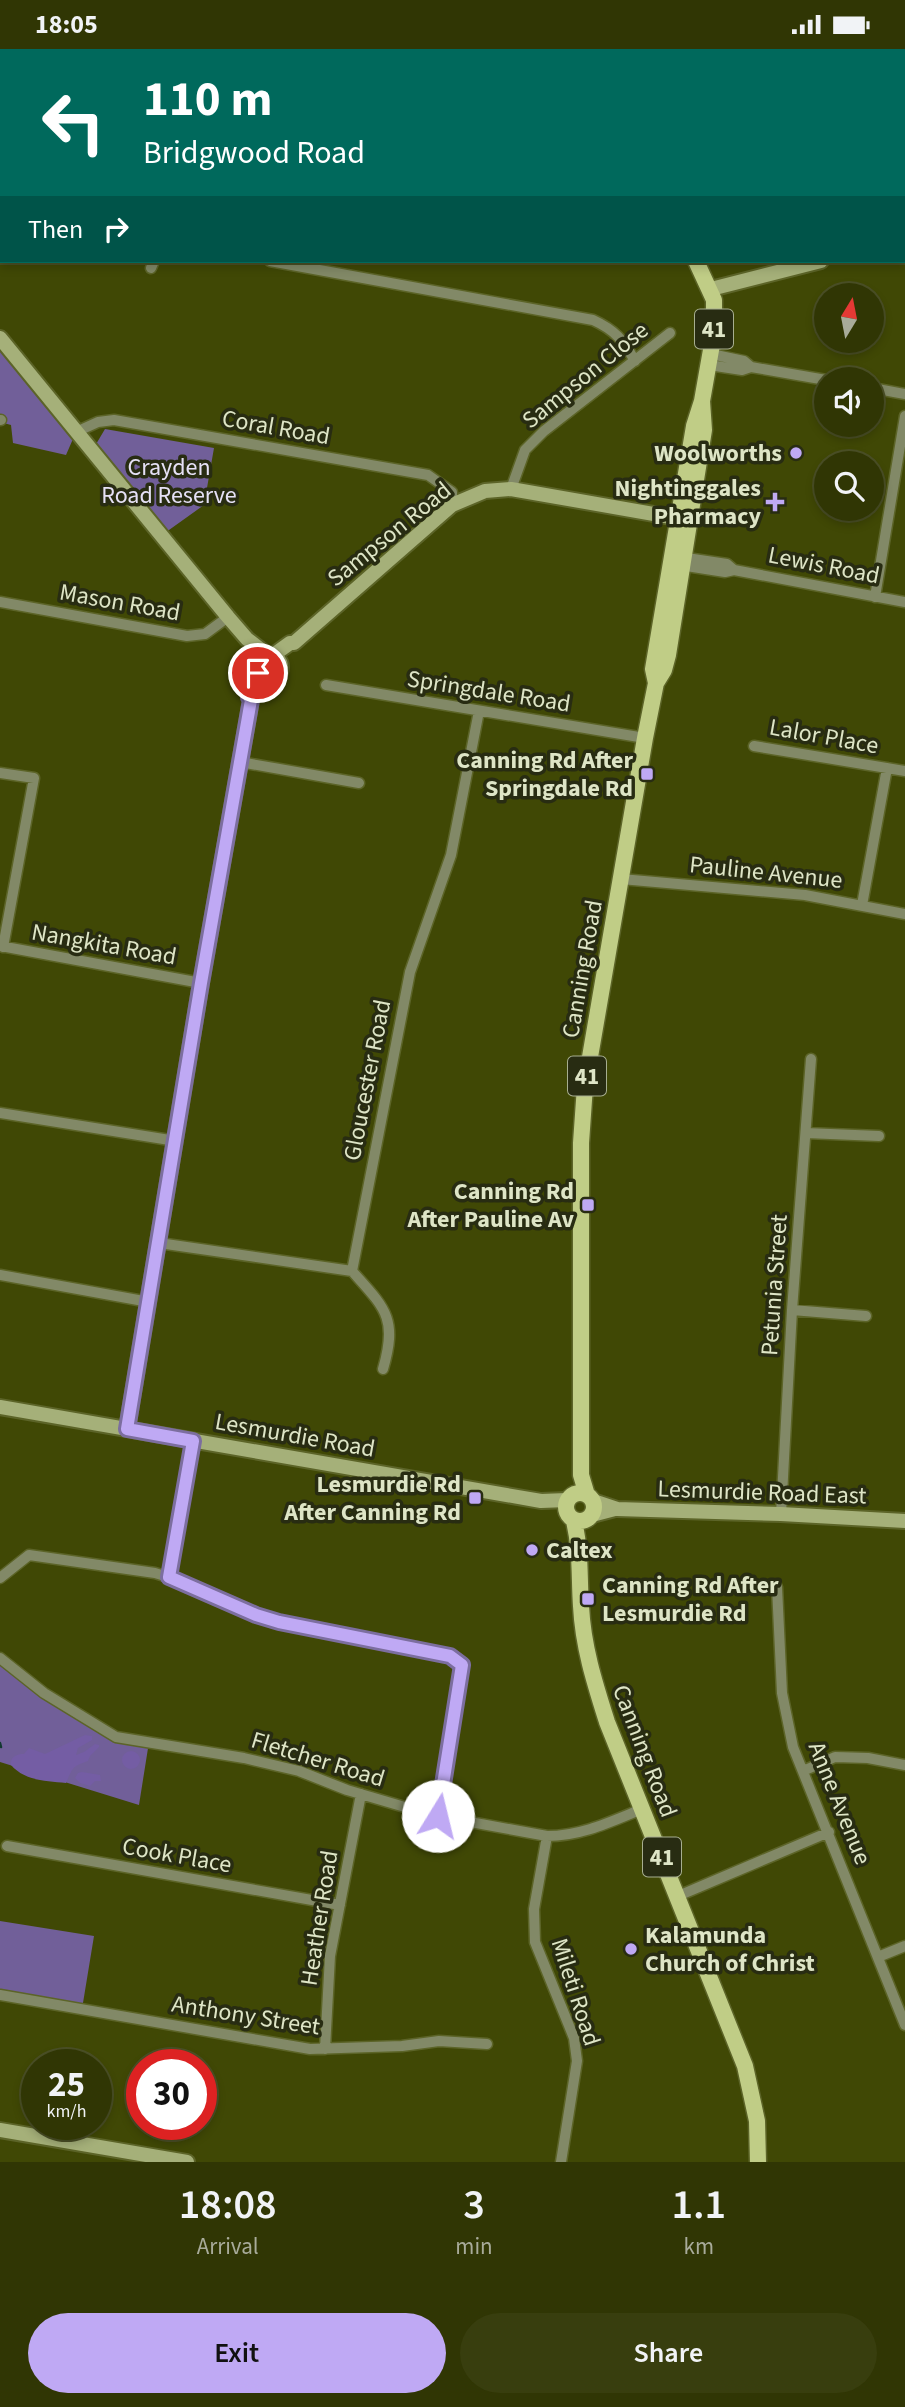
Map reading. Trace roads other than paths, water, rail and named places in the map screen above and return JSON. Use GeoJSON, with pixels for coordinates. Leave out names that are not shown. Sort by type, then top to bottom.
{"type":"FeatureCollection","features":[{"type":"Feature","properties":{"kind":"main road","name":"Canning Road"},"geometry":{"type":"LineString","coordinates":[[697,263],[710,289],[715,316],[710,359],[694,426],[680,561],[653,669],[656,683],[583,1107],[581,1606],[590,1666],[607,1722],[745,2066],[757,2121],[758,2162]]}},
{"type":"Feature","properties":{"kind":"street"},"geometry":{"type":"LineString","coordinates":[[281,263],[593,320],[611,328],[626,345],[635,361]]}},
{"type":"Feature","properties":{"kind":"street"},"geometry":{"type":"LineString","coordinates":[[710,289],[813,263]]}},
{"type":"Feature","properties":{"kind":"street","name":"Sampson Close"},"geometry":{"type":"LineString","coordinates":[[511,489],[526,450],[544,431],[670,333]]}},
{"type":"Feature","properties":{"kind":"street"},"geometry":{"type":"LineString","coordinates":[[0,338],[267,666]]}},
{"type":"Feature","properties":{"kind":"street"},"geometry":{"type":"LineString","coordinates":[[710,359],[742,370],[751,367],[814,378]]}},
{"type":"Feature","properties":{"kind":"street"},"geometry":{"type":"LineString","coordinates":[[884,391],[905,394]]}},
{"type":"Feature","properties":{"kind":"street"},"geometry":{"type":"LineString","coordinates":[[875,597],[905,416]]}},
{"type":"Feature","properties":{"kind":"street","name":"Coral Road"},"geometry":{"type":"LineString","coordinates":[[76,432],[98,422],[114,420],[428,475],[452,492],[452,505]]}},
{"type":"Feature","properties":{"kind":"street","name":"Sampson Road"},"geometry":{"type":"LineString","coordinates":[[127,1429],[254,677],[452,505],[485,491],[511,489],[684,519]]}},
{"type":"Feature","properties":{"kind":"street","name":"Lewis Road"},"geometry":{"type":"LineString","coordinates":[[680,561],[727,564],[734,570],[905,602]]}},
{"type":"Feature","properties":{"kind":"street","name":"Mason Road"},"geometry":{"type":"LineString","coordinates":[[0,602],[187,636],[205,634],[228,617]]}},
{"type":"Feature","properties":{"kind":"street","name":"Springdale Road"},"geometry":{"type":"LineString","coordinates":[[327,685],[645,738]]}},
{"type":"Feature","properties":{"kind":"street","name":"Gloucester Road"},"geometry":{"type":"LineString","coordinates":[[352,1272],[410,972],[451,855],[479,711]]}},
{"type":"Feature","properties":{"kind":"street","name":"Lalor Place"},"geometry":{"type":"LineString","coordinates":[[754,746],[905,771]]}},
{"type":"Feature","properties":{"kind":"street"},"geometry":{"type":"LineString","coordinates":[[240,762],[359,783]]}},
{"type":"Feature","properties":{"kind":"street","name":"Lalor Place"},"geometry":{"type":"LineString","coordinates":[[862,905],[887,768]]}},
{"type":"Feature","properties":{"kind":"street"},"geometry":{"type":"LineString","coordinates":[[0,773],[34,778],[2,946]]}},
{"type":"Feature","properties":{"kind":"street","name":"Pauline Avenue"},"geometry":{"type":"LineString","coordinates":[[621,879],[805,895],[905,914]]}},
{"type":"Feature","properties":{"kind":"street","name":"Nangkita Road"},"geometry":{"type":"LineString","coordinates":[[2,946],[201,983]]}},
{"type":"Feature","properties":{"kind":"street","name":"Petunia Street"},"geometry":{"type":"LineString","coordinates":[[781,1514],[792,1310],[811,1059]]}},
{"type":"Feature","properties":{"kind":"street"},"geometry":{"type":"LineString","coordinates":[[0,1113],[176,1142]]}},
{"type":"Feature","properties":{"kind":"street"},"geometry":{"type":"LineString","coordinates":[[806,1133],[879,1136]]}},
{"type":"Feature","properties":{"kind":"street"},"geometry":{"type":"LineString","coordinates":[[159,1243],[352,1272],[382,1305],[390,1325],[383,1369]]}},
{"type":"Feature","properties":{"kind":"street"},"geometry":{"type":"LineString","coordinates":[[0,1275],[149,1302]]}},
{"type":"Feature","properties":{"kind":"street"},"geometry":{"type":"LineString","coordinates":[[792,1310],[866,1317]]}},
{"type":"Feature","properties":{"kind":"street","name":"Lesmurdie Road"},"geometry":{"type":"LineString","coordinates":[[0,1407],[580,1507]]}},
{"type":"Feature","properties":{"kind":"street"},"geometry":{"type":"LineString","coordinates":[[169,1577],[193,1441]]}},
{"type":"Feature","properties":{"kind":"street","name":"Lesmurdie Road East"},"geometry":{"type":"LineString","coordinates":[[580,1507],[905,1521]]}},
{"type":"Feature","properties":{"kind":"street"},"geometry":{"type":"LineString","coordinates":[[0,1578],[29,1555],[136,1570],[169,1577],[256,1615],[450,1656],[462,1665],[438,1816]]}},
{"type":"Feature","properties":{"kind":"street","name":"Anne Avenue"},"geometry":{"type":"LineString","coordinates":[[777,1587],[782,1693],[793,1747],[905,2025]]}},
{"type":"Feature","properties":{"kind":"street","name":"Fletcher Road"},"geometry":{"type":"LineString","coordinates":[[0,1658],[44,1693],[116,1737],[244,1758],[299,1771],[361,1794],[438,1816],[547,1836],[564,1836],[580,1833],[642,1809]]}},
{"type":"Feature","properties":{"kind":"street"},"geometry":{"type":"LineString","coordinates":[[803,1771],[835,1757],[868,1758],[905,1765]]}},
{"type":"Feature","properties":{"kind":"street","name":"Heather Road"},"geometry":{"type":"LineString","coordinates":[[326,2049],[330,1956],[361,1794]]}},
{"type":"Feature","properties":{"kind":"street"},"geometry":{"type":"LineString","coordinates":[[678,1896],[829,1832]]}},
{"type":"Feature","properties":{"kind":"street","name":"Mileti Road"},"geometry":{"type":"LineString","coordinates":[[547,1836],[534,1909],[535,1942],[574,2038],[577,2061],[561,2162]]}},
{"type":"Feature","properties":{"kind":"street","name":"Cook Place"},"geometry":{"type":"LineString","coordinates":[[7,1846],[340,1905]]}},
{"type":"Feature","properties":{"kind":"street"},"geometry":{"type":"LineString","coordinates":[[878,1957],[905,1947]]}},
{"type":"Feature","properties":{"kind":"street","name":"Anthony Street"},"geometry":{"type":"LineString","coordinates":[[0,1995],[310,2049],[402,2046],[439,2041],[487,2044]]}},
{"type":"Feature","properties":{"kind":"street"},"geometry":{"type":"LineString","coordinates":[[0,2130],[187,2162]]}},
{"type":"Feature","properties":{"kind":"waterway"},"geometry":{"type":"LineString","coordinates":[[0,1743],[1,1747]]}},
{"type":"Feature","properties":{"kind":"place","name":"Woolworths"},"geometry":{"type":"Point","coordinates":[796,453]}},
{"type":"Feature","properties":{"kind":"place","name":"Nightinggales Pharmacy"},"geometry":{"type":"Point","coordinates":[775,502]}},
{"type":"Feature","properties":{"kind":"place","name":"Canning Rd After Springdale Rd"},"geometry":{"type":"Point","coordinates":[647,774]}},
{"type":"Feature","properties":{"kind":"place","name":"Canning Rd After Pauline Av"},"geometry":{"type":"Point","coordinates":[588,1205]}},
{"type":"Feature","properties":{"kind":"place","name":"Lesmurdie Rd After Canning Rd"},"geometry":{"type":"Point","coordinates":[475,1498]}},
{"type":"Feature","properties":{"kind":"place","name":"Caltex"},"geometry":{"type":"Point","coordinates":[532,1550]}},
{"type":"Feature","properties":{"kind":"place","name":"Canning Rd After Lesmurdie Rd"},"geometry":{"type":"Point","coordinates":[588,1599]}},
{"type":"Feature","properties":{"kind":"place","name":"Kalamunda Church of Christ"},"geometry":{"type":"Point","coordinates":[631,1949]}},
{"type":"Feature","properties":{"kind":"park label","name":"Crayden Road Reserve"},"geometry":{"type":"Point","coordinates":[169,481]}}]}
